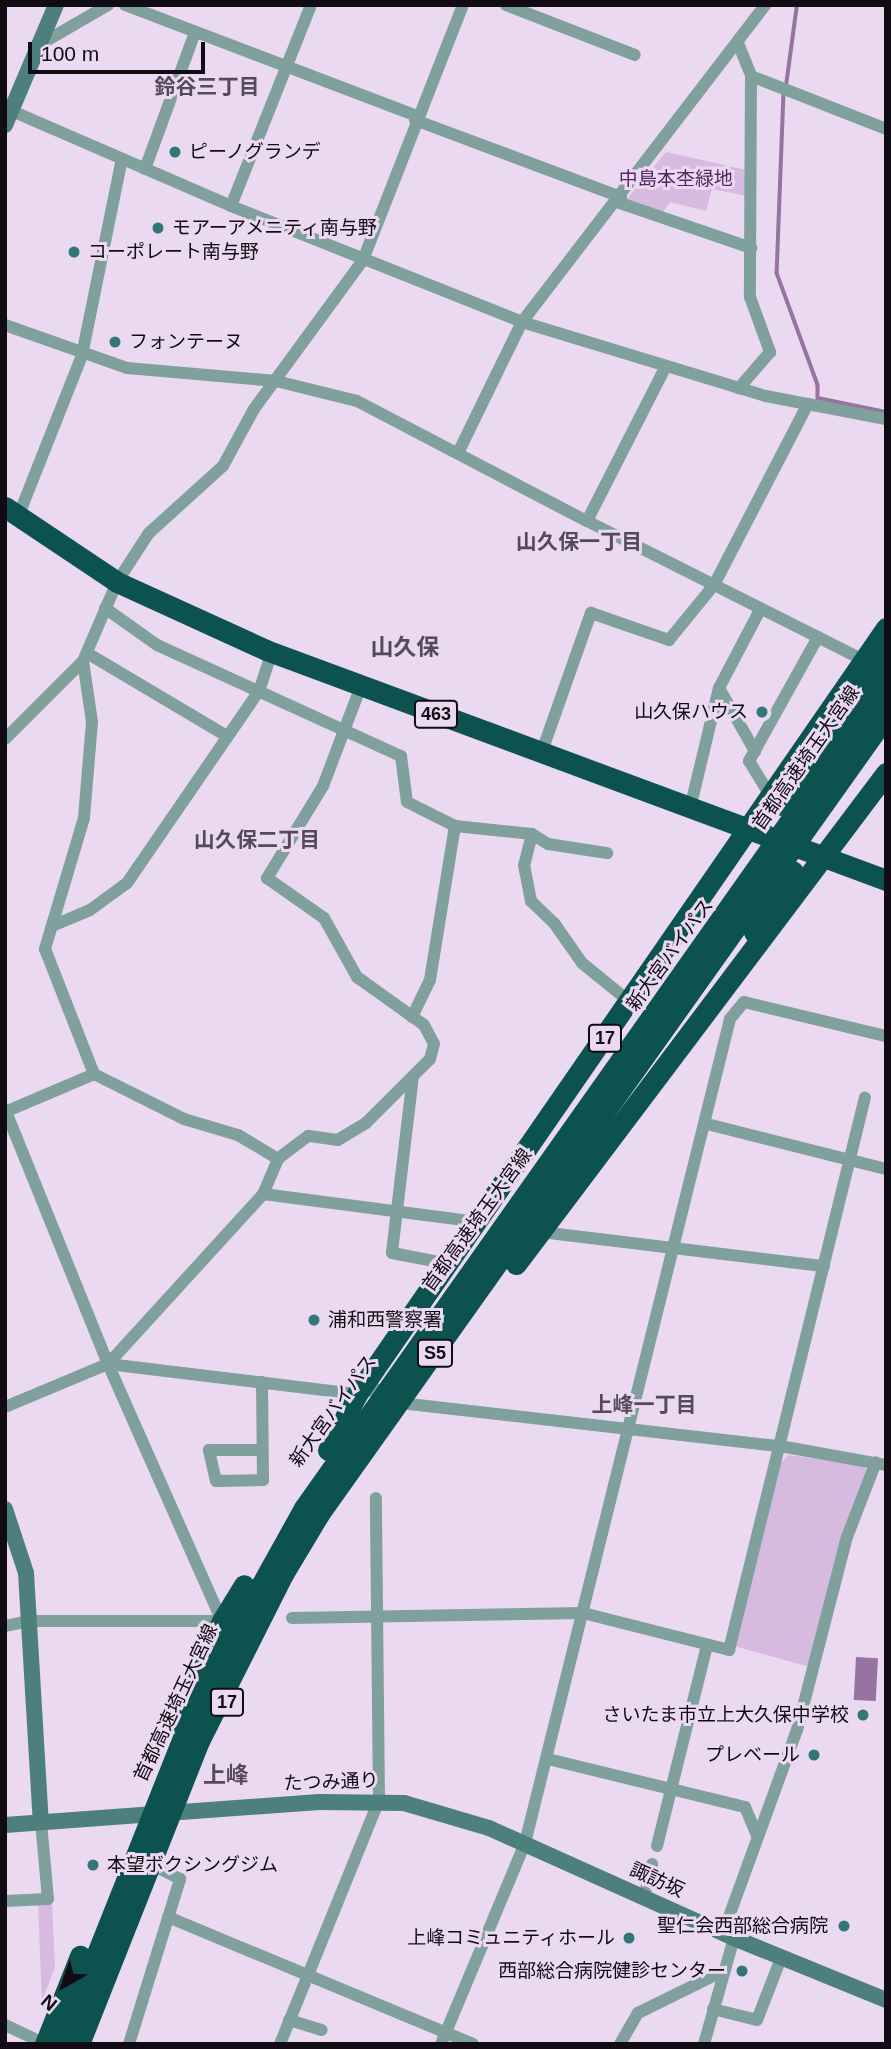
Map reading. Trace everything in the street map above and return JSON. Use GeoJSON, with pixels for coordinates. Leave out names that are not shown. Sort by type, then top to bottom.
{"type":"FeatureCollection","features":[{"type":"Feature","properties":{"kind":"highway","name":"463"},"geometry":{"type":"LineString","coordinates":[[11,512],[117,582],[272,652],[886,880]]}},
{"type":"Feature","properties":{"kind":"highway","name":"17"},"geometry":{"type":"LineString","coordinates":[[367,1392],[449,1264],[886,628]]}},
{"type":"Feature","properties":{"kind":"highway"},"geometry":{"type":"LineString","coordinates":[[640,1031],[656,996],[753,847],[886,659]]}},
{"type":"Feature","properties":{"kind":"highway"},"geometry":{"type":"LineString","coordinates":[[886,687],[807,811],[886,708]]}},
{"type":"Feature","properties":{"kind":"highway","name":"首都高速埼玉大宮線"},"geometry":{"type":"LineString","coordinates":[[61,2044],[184,1735],[266,1572],[366,1415],[886,687]]}},
{"type":"Feature","properties":{"kind":"highway","name":"首都高速埼玉大宮線"},"geometry":{"type":"LineString","coordinates":[[79,2044],[199,1741],[283,1574],[320,1514],[886,716]]}},
{"type":"Feature","properties":{"kind":"highway"},"geometry":{"type":"LineString","coordinates":[[461,1318],[518,1251],[663,1051],[736,960],[819,831],[886,741]]}},
{"type":"Feature","properties":{"kind":"highway","name":"17"},"geometry":{"type":"LineString","coordinates":[[414,1397],[826,858],[886,774]]}},
{"type":"Feature","properties":{"kind":"highway","name":"新大宮バイパス"},"geometry":{"type":"LineString","coordinates":[[39,2041],[222,1620],[367,1392],[588,1110],[767,868],[597,1116],[414,1397],[295,1572],[239,1673],[183,1810],[94,2044]]}},
{"type":"Feature","properties":{"kind":"main road"},"geometry":{"type":"LineString","coordinates":[[7,115],[56,5]]}},
{"type":"Feature","properties":{"kind":"main road"},"geometry":{"type":"LineString","coordinates":[[5,1509],[24,1557],[41,1822]]}},
{"type":"Feature","properties":{"kind":"main road","name":"たつみ通り"},"geometry":{"type":"LineString","coordinates":[[5,1825],[183,1810],[379,1800],[462,1818],[525,1843]]}},
{"type":"Feature","properties":{"kind":"main road","name":"諏訪坂"},"geometry":{"type":"LineString","coordinates":[[525,1843],[728,1936],[886,2000]]}},
{"type":"Feature","properties":{"kind":"street"},"geometry":{"type":"LineString","coordinates":[[39,45],[108,5]]}},
{"type":"Feature","properties":{"kind":"street"},"geometry":{"type":"LineString","coordinates":[[125,5],[619,200],[751,248]]}},
{"type":"Feature","properties":{"kind":"street"},"geometry":{"type":"LineString","coordinates":[[231,206],[311,5]]}},
{"type":"Feature","properties":{"kind":"street"},"geometry":{"type":"LineString","coordinates":[[5,739],[85,657],[117,582],[149,533],[223,466],[254,409],[363,260],[416,118],[463,5]]}},
{"type":"Feature","properties":{"kind":"street"},"geometry":{"type":"LineString","coordinates":[[506,5],[635,55]]}},
{"type":"Feature","properties":{"kind":"street"},"geometry":{"type":"LineString","coordinates":[[458,453],[522,322],[619,200],[765,5]]}},
{"type":"Feature","properties":{"kind":"street"},"geometry":{"type":"LineString","coordinates":[[145,169],[195,32]]}},
{"type":"Feature","properties":{"kind":"street"},"geometry":{"type":"LineString","coordinates":[[738,43],[751,76],[750,298],[770,352],[739,387]]}},
{"type":"Feature","properties":{"kind":"street"},"geometry":{"type":"LineString","coordinates":[[751,76],[886,129]]}},
{"type":"Feature","properties":{"kind":"street"},"geometry":{"type":"LineString","coordinates":[[7,115],[522,322],[739,387],[886,419]]}},
{"type":"Feature","properties":{"kind":"street"},"geometry":{"type":"LineString","coordinates":[[11,512],[82,355],[122,159]]}},
{"type":"Feature","properties":{"kind":"street"},"geometry":{"type":"LineString","coordinates":[[5,325],[82,355],[127,368],[276,381],[357,401],[863,660]]}},
{"type":"Feature","properties":{"kind":"street"},"geometry":{"type":"LineString","coordinates":[[587,521],[666,366]]}},
{"type":"Feature","properties":{"kind":"street"},"geometry":{"type":"LineString","coordinates":[[541,754],[592,612],[666,642],[714,585],[808,404]]}},
{"type":"Feature","properties":{"kind":"street"},"geometry":{"type":"LineString","coordinates":[[105,608],[157,645],[401,756],[407,802],[455,826],[532,834],[548,844],[607,853]]}},
{"type":"Feature","properties":{"kind":"street"},"geometry":{"type":"LineString","coordinates":[[693,796],[719,688],[761,608]]}},
{"type":"Feature","properties":{"kind":"street"},"geometry":{"type":"LineString","coordinates":[[771,797],[749,761],[818,637]]}},
{"type":"Feature","properties":{"kind":"street"},"geometry":{"type":"LineString","coordinates":[[52,926],[90,910],[127,883],[259,691],[272,652]]}},
{"type":"Feature","properties":{"kind":"street"},"geometry":{"type":"LineString","coordinates":[[85,657],[226,736]]}},
{"type":"Feature","properties":{"kind":"street"},"geometry":{"type":"LineString","coordinates":[[85,657],[92,722],[84,818],[45,949],[94,1074],[184,1119],[238,1135],[278,1159]]}},
{"type":"Feature","properties":{"kind":"street"},"geometry":{"type":"LineString","coordinates":[[5,1407],[108,1364],[263,1194],[278,1159],[308,1136],[338,1140],[366,1123],[430,1059],[434,1044],[424,1025],[357,977],[324,918],[267,878],[323,786],[361,686]]}},
{"type":"Feature","properties":{"kind":"street"},"geometry":{"type":"LineString","coordinates":[[719,688],[754,751]]}},
{"type":"Feature","properties":{"kind":"street"},"geometry":{"type":"LineString","coordinates":[[412,1017],[430,980],[455,826]]}},
{"type":"Feature","properties":{"kind":"street"},"geometry":{"type":"LineString","coordinates":[[532,834],[524,865],[531,901],[554,923],[582,963],[630,1002]]}},
{"type":"Feature","properties":{"kind":"street"},"geometry":{"type":"LineString","coordinates":[[443,2038],[525,1843],[707,1124],[730,1019],[744,1002],[886,1036]]}},
{"type":"Feature","properties":{"kind":"street"},"geometry":{"type":"LineString","coordinates":[[5,1626],[30,1621],[222,1620],[108,1364],[5,1111],[94,1074]]}},
{"type":"Feature","properties":{"kind":"street"},"geometry":{"type":"LineString","coordinates":[[414,1076],[392,1253],[449,1264]]}},
{"type":"Feature","properties":{"kind":"street"},"geometry":{"type":"LineString","coordinates":[[292,1618],[583,1613],[729,1650],[865,1097]]}},
{"type":"Feature","properties":{"kind":"street"},"geometry":{"type":"LineString","coordinates":[[707,1124],[886,1169]]}},
{"type":"Feature","properties":{"kind":"street"},"geometry":{"type":"LineString","coordinates":[[263,1194],[479,1222]]}},
{"type":"Feature","properties":{"kind":"street"},"geometry":{"type":"LineString","coordinates":[[541,1232],[824,1266]]}},
{"type":"Feature","properties":{"kind":"street"},"geometry":{"type":"LineString","coordinates":[[108,1364],[367,1392]]}},
{"type":"Feature","properties":{"kind":"street"},"geometry":{"type":"LineString","coordinates":[[262,1382],[262,1450],[262,1480],[215,1481],[209,1450],[262,1450]]}},
{"type":"Feature","properties":{"kind":"street"},"geometry":{"type":"LineString","coordinates":[[414,1397],[780,1446],[881,1463],[847,1537],[797,1730],[757,1835],[728,1936],[725,1970],[704,2044]]}},
{"type":"Feature","properties":{"kind":"street"},"geometry":{"type":"LineString","coordinates":[[280,2044],[379,1800],[376,1498]]}},
{"type":"Feature","properties":{"kind":"street"},"geometry":{"type":"LineString","coordinates":[[657,1846],[707,1645]]}},
{"type":"Feature","properties":{"kind":"street"},"geometry":{"type":"LineString","coordinates":[[548,1759],[672,1787],[745,1807],[757,1835]]}},
{"type":"Feature","properties":{"kind":"street"},"geometry":{"type":"LineString","coordinates":[[5,1902],[48,1899],[41,1822]]}},
{"type":"Feature","properties":{"kind":"street"},"geometry":{"type":"LineString","coordinates":[[644,1897],[652,1864]]}},
{"type":"Feature","properties":{"kind":"street"},"geometry":{"type":"LineString","coordinates":[[129,2044],[180,1879],[160,1869]]}},
{"type":"Feature","properties":{"kind":"street"},"geometry":{"type":"LineString","coordinates":[[168,1916],[309,1975],[443,2038],[473,2044]]}},
{"type":"Feature","properties":{"kind":"street"},"geometry":{"type":"LineString","coordinates":[[713,2009],[757,2020],[781,1958]]}},
{"type":"Feature","properties":{"kind":"street"},"geometry":{"type":"LineString","coordinates":[[620,2044],[638,2013],[725,1970]]}},
{"type":"Feature","properties":{"kind":"street"},"geometry":{"type":"LineString","coordinates":[[289,2020],[321,2030]]}},
{"type":"Feature","properties":{"kind":"street"},"geometry":{"type":"LineString","coordinates":[[5,2025],[39,2041]]}},
{"type":"Feature","properties":{"kind":"green space","name":"中島本杢緑地"},"geometry":{"type":"Polygon","coordinates":[[[666,152],[747,170],[747,196],[712,189],[706,211],[670,202],[661,215],[626,200],[666,152]]]}},
{"type":"Feature","properties":{"kind":"green space"},"geometry":{"type":"Polygon","coordinates":[[[788,1455],[864,1465],[867,1472],[810,1667],[734,1646],[778,1466],[788,1455]]]}},
{"type":"Feature","properties":{"kind":"green space"},"geometry":{"type":"Polygon","coordinates":[[[52,1903],[55,1967],[42,2001],[38,1904],[52,1903]]]}},
{"type":"Feature","properties":{"kind":"shaded area"},"geometry":{"type":"Polygon","coordinates":[[[856,1657],[878,1658],[876,1701],[854,1700],[856,1657]]]}},
{"type":"Feature","properties":{"kind":"waterway"},"geometry":{"type":"LineString","coordinates":[[786,86],[797,5]]}},
{"type":"Feature","properties":{"kind":"waterway"},"geometry":{"type":"LineString","coordinates":[[784,93],[777,273],[818,385],[818,398],[886,412]]}},
{"type":"Feature","properties":{"kind":"place","name":"ピーノグランデ"},"geometry":{"type":"Point","coordinates":[175,152]}},
{"type":"Feature","properties":{"kind":"place","name":"モアーアメニティ南与野"},"geometry":{"type":"Point","coordinates":[158,228]}},
{"type":"Feature","properties":{"kind":"place","name":"コーポレート南与野"},"geometry":{"type":"Point","coordinates":[74,252]}},
{"type":"Feature","properties":{"kind":"place","name":"フォンテーヌ"},"geometry":{"type":"Point","coordinates":[115,342]}},
{"type":"Feature","properties":{"kind":"place","name":"山久保ハウス"},"geometry":{"type":"Point","coordinates":[762,712]}},
{"type":"Feature","properties":{"kind":"place","name":"浦和西警察署"},"geometry":{"type":"Point","coordinates":[314,1320]}},
{"type":"Feature","properties":{"kind":"place","name":"さいたま市立上大久保中学校"},"geometry":{"type":"Point","coordinates":[863,1715]}},
{"type":"Feature","properties":{"kind":"place","name":"プレベール"},"geometry":{"type":"Point","coordinates":[814,1755]}},
{"type":"Feature","properties":{"kind":"place","name":"本望ボクシングジム"},"geometry":{"type":"Point","coordinates":[93,1865]}},
{"type":"Feature","properties":{"kind":"place","name":"聖仁会西部総合病院"},"geometry":{"type":"Point","coordinates":[844,1926]}},
{"type":"Feature","properties":{"kind":"place","name":"上峰コミュニティホール"},"geometry":{"type":"Point","coordinates":[629,1938]}},
{"type":"Feature","properties":{"kind":"place","name":"西部総合病院健診センター"},"geometry":{"type":"Point","coordinates":[742,1971]}},
{"type":"Feature","properties":{"kind":"district","name":"鈴谷三丁目"},"geometry":{"type":"Point","coordinates":[207,87]}},
{"type":"Feature","properties":{"kind":"district","name":"山久保一丁目"},"geometry":{"type":"Point","coordinates":[579,542]}},
{"type":"Feature","properties":{"kind":"district","name":"山久保"},"geometry":{"type":"Point","coordinates":[405,647]}},
{"type":"Feature","properties":{"kind":"district","name":"山久保二丁目"},"geometry":{"type":"Point","coordinates":[257,840]}},
{"type":"Feature","properties":{"kind":"district","name":"上峰一丁目"},"geometry":{"type":"Point","coordinates":[644,1405]}},
{"type":"Feature","properties":{"kind":"district","name":"上峰"},"geometry":{"type":"Point","coordinates":[226,1775]}}]}
